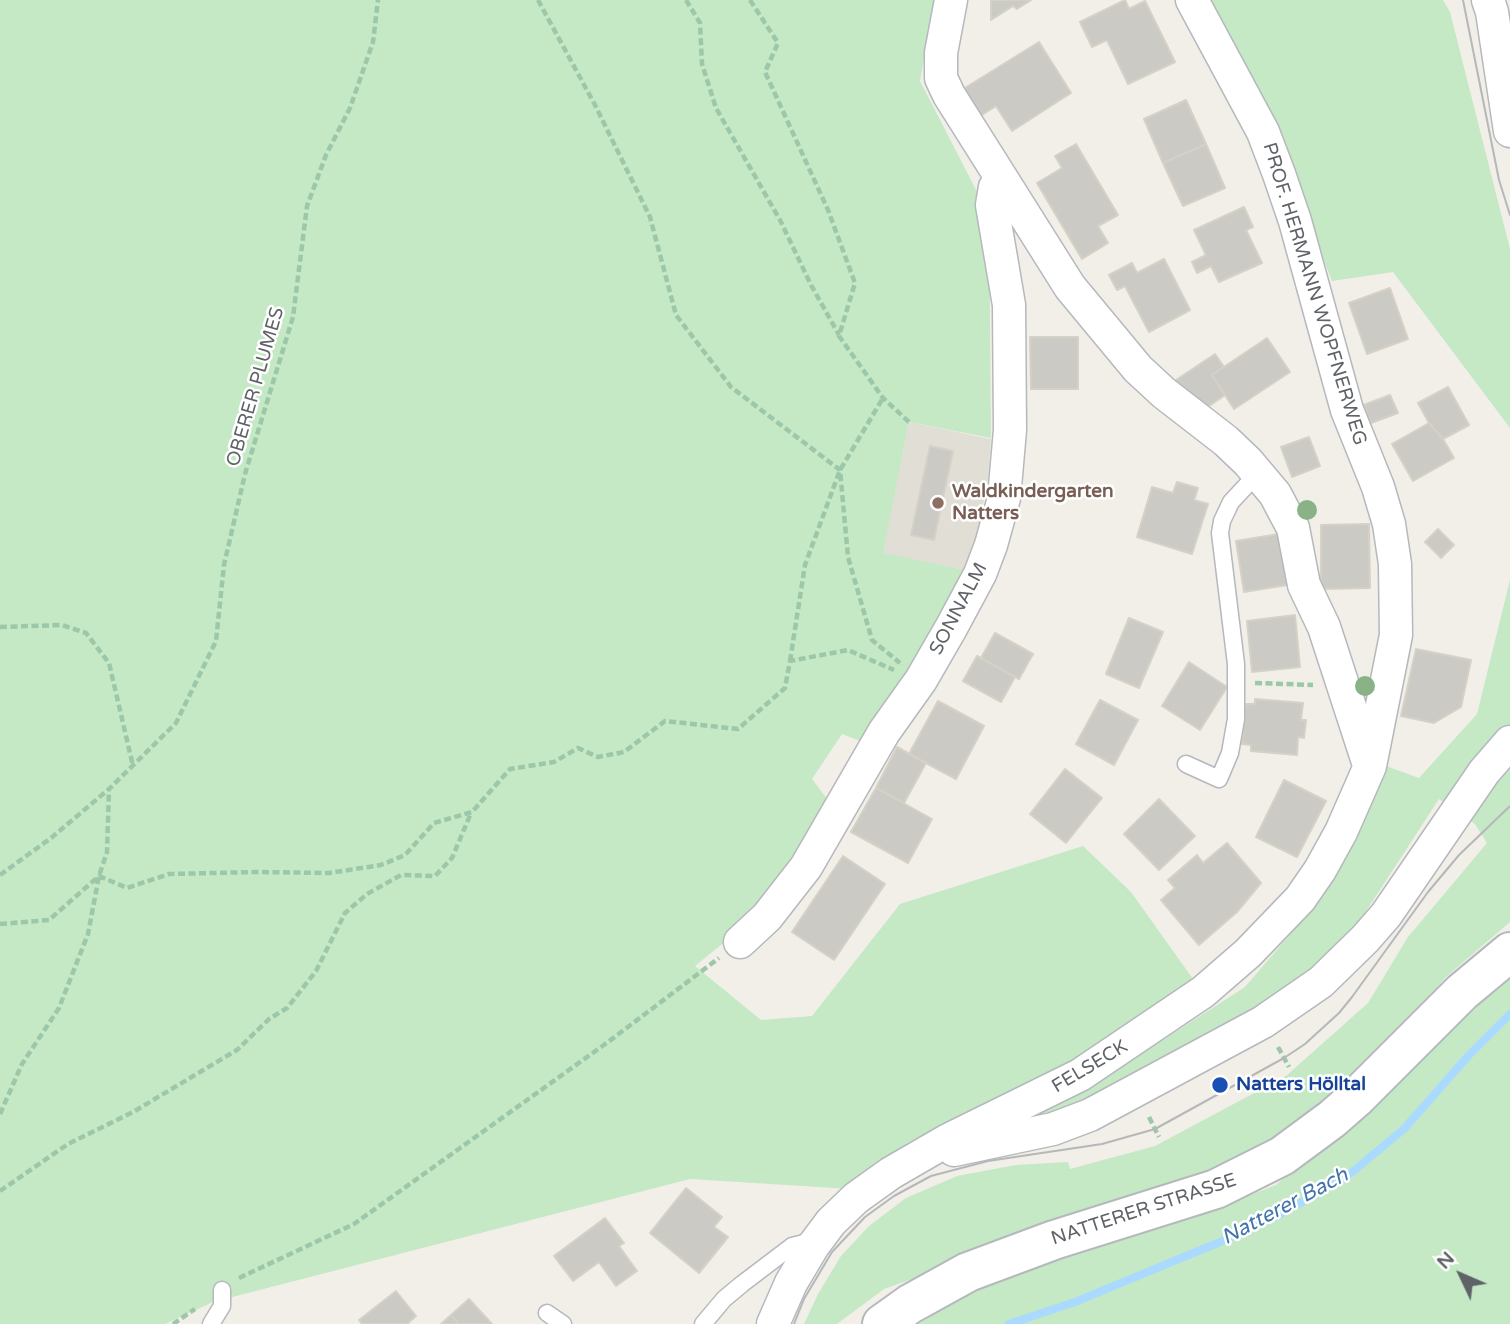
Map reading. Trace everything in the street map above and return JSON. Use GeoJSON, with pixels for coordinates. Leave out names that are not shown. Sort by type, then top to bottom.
{"type":"FeatureCollection","features":[{"type":"Feature","properties":{"kind":"street"},"geometry":{"type":"LineString","coordinates":[[951,0],[941,53],[941,78],[949,95],[1070,287],[1138,369],[1164,393],[1226,441],[1275,494],[1293,528],[1304,585],[1327,636],[1370,766]]}},
{"type":"Feature","properties":{"kind":"street","name":"PROF. HERMANN WOPFNERWEG"},"geometry":{"type":"LineString","coordinates":[[1192,0],[1263,132],[1279,174],[1295,221],[1347,410],[1378,487],[1389,524],[1395,564],[1396,635],[1370,766]]}},
{"type":"Feature","properties":{"kind":"street"},"geometry":{"type":"LineString","coordinates":[[1489,0],[1510,131]]}},
{"type":"Feature","properties":{"kind":"street","name":"SONNALM"},"geometry":{"type":"LineString","coordinates":[[740,942],[767,918],[800,876],[884,732],[920,680],[980,574],[991,545],[1003,498],[1010,430],[1009,305],[992,205],[995,187],[1002,179]]}},
{"type":"Feature","properties":{"kind":"street"},"geometry":{"type":"LineString","coordinates":[[925,1154],[1053,1129],[1090,1115],[1263,1022],[1321,982],[1386,915],[1484,772],[1510,741]]}},
{"type":"Feature","properties":{"kind":"street","name":"FELSECK"},"geometry":{"type":"LineString","coordinates":[[773,1324],[791,1283],[813,1246],[839,1213],[856,1198],[878,1181],[961,1133],[1080,1075],[1155,1026],[1227,973],[1271,932],[1312,883],[1341,832],[1370,766]]}},
{"type":"Feature","properties":{"kind":"street","name":"NATTERER STRASSE"},"geometry":{"type":"LineString","coordinates":[[882,1324],[940,1286],[978,1268],[1054,1240],[1196,1196],[1241,1178],[1282,1157],[1356,1098],[1462,992],[1510,952]]}},
{"type":"Feature","properties":{"kind":"lane"},"geometry":{"type":"LineString","coordinates":[[1186,764],[1219,779],[1230,753],[1235,731],[1237,682],[1220,527],[1231,502],[1258,473]]}},
{"type":"Feature","properties":{"kind":"lane"},"geometry":{"type":"LineString","coordinates":[[703,1324],[742,1284],[792,1246],[804,1243],[813,1246]]}},
{"type":"Feature","properties":{"kind":"lane"},"geometry":{"type":"LineString","coordinates":[[211,1324],[222,1306],[222,1290]]}},
{"type":"Feature","properties":{"kind":"lane"},"geometry":{"type":"LineString","coordinates":[[547,1312],[563,1324]]}},
{"type":"Feature","properties":{"kind":"path","name":"OBERER PLUMES"},"geometry":{"type":"LineString","coordinates":[[0,875],[51,838],[109,789],[176,723],[216,641],[227,552],[245,474],[293,317],[307,206],[326,155],[350,108],[373,42],[378,0]]}},
{"type":"Feature","properties":{"kind":"path"},"geometry":{"type":"LineString","coordinates":[[538,0],[595,105],[650,217],[676,315],[731,387],[840,470],[848,557],[872,640],[920,680]]}},
{"type":"Feature","properties":{"kind":"path"},"geometry":{"type":"LineString","coordinates":[[686,0],[700,23],[702,64],[716,108],[780,220],[839,336],[883,398],[909,422]]}},
{"type":"Feature","properties":{"kind":"path"},"geometry":{"type":"LineString","coordinates":[[750,0],[778,43],[765,72],[828,210],[855,283],[839,336]]}},
{"type":"Feature","properties":{"kind":"path"},"geometry":{"type":"LineString","coordinates":[[0,1191],[68,1144],[133,1112],[237,1051],[269,1019],[287,1008],[316,971],[345,913],[368,894],[401,875],[435,876],[452,858],[472,812],[510,769],[554,762],[578,748],[598,757],[624,752],[665,720],[738,729],[785,688],[805,565],[840,470],[883,398]]}},
{"type":"Feature","properties":{"kind":"path"},"geometry":{"type":"LineString","coordinates":[[0,626],[62,625],[86,633],[109,663],[133,767]]}},
{"type":"Feature","properties":{"kind":"path"},"geometry":{"type":"LineString","coordinates":[[790,661],[848,650],[920,680]]}},
{"type":"Feature","properties":{"kind":"path"},"geometry":{"type":"LineString","coordinates":[[1237,682],[1325,686]]}},
{"type":"Feature","properties":{"kind":"path"},"geometry":{"type":"LineString","coordinates":[[0,1114],[22,1064],[59,1008],[88,934],[99,876],[107,852],[109,789]]}},
{"type":"Feature","properties":{"kind":"path"},"geometry":{"type":"LineString","coordinates":[[99,876],[127,888],[169,874],[329,873],[381,865],[405,855],[434,823],[472,812]]}},
{"type":"Feature","properties":{"kind":"path"},"geometry":{"type":"LineString","coordinates":[[0,924],[49,920],[99,876]]}},
{"type":"Feature","properties":{"kind":"path"},"geometry":{"type":"LineString","coordinates":[[173,1324],[249,1272],[354,1224],[608,1042],[740,942]]}},
{"type":"Feature","properties":{"kind":"shaded area","name":"Waldkindergarten Natters"},"geometry":{"type":"Polygon","coordinates":[[[909,422],[991,439],[988,479],[979,526],[965,570],[882,554],[909,422]]]}},
{"type":"Feature","properties":{"kind":"green space"},"geometry":{"type":"Polygon","coordinates":[[[0,0],[934,0],[920,81],[989,215],[991,438],[909,422],[883,553],[965,570],[868,744],[842,734],[812,779],[831,804],[769,906],[695,966],[761,1020],[812,1016],[900,904],[1083,846],[1131,892],[1193,979],[1063,1068],[907,1143],[851,1189],[690,1179],[213,1302],[165,1324],[0,1324],[0,0]]]}},
{"type":"Feature","properties":{"kind":"green space"},"geometry":{"type":"Polygon","coordinates":[[[1210,0],[1443,0],[1450,12],[1510,249],[1510,428],[1393,272],[1332,281],[1257,89],[1210,0]]]}},
{"type":"Feature","properties":{"kind":"green space"},"geometry":{"type":"Polygon","coordinates":[[[1510,580],[1510,922],[1447,976],[1371,1062],[1283,1137],[1155,1193],[884,1289],[837,1324],[804,1324],[841,1256],[869,1226],[906,1198],[957,1176],[1016,1165],[1068,1162],[1070,1169],[1155,1146],[1286,1076],[1368,1003],[1408,937],[1487,843],[1475,824],[1439,799],[1346,942],[1261,1011],[1084,1113],[980,1136],[1129,1062],[1245,987],[1324,895],[1386,766],[1419,778],[1477,714],[1510,580]]]}},
{"type":"Feature","properties":{"kind":"green space"},"geometry":{"type":"Polygon","coordinates":[[[1510,976],[1510,1324],[918,1324],[987,1283],[1195,1217],[1276,1185],[1418,1062],[1510,976]]]}},
{"type":"Feature","properties":{"kind":"building"},"geometry":{"type":"Polygon","coordinates":[[[991,0],[1031,0],[1017,9],[1013,6],[991,20],[991,0]]]}},
{"type":"Feature","properties":{"kind":"building"},"geometry":{"type":"Polygon","coordinates":[[[1125,0],[1129,9],[1145,1],[1175,62],[1128,84],[1107,40],[1092,47],[1080,22],[1125,0]]]}},
{"type":"Feature","properties":{"kind":"building"},"geometry":{"type":"Polygon","coordinates":[[[1039,42],[1071,93],[1012,131],[996,106],[977,118],[960,91],[1039,42]]]}},
{"type":"Feature","properties":{"kind":"building"},"geometry":{"type":"Polygon","coordinates":[[[1186,100],[1206,144],[1163,163],[1144,119],[1186,100]]]}},
{"type":"Feature","properties":{"kind":"building"},"geometry":{"type":"Polygon","coordinates":[[[1076,144],[1118,215],[1098,226],[1108,243],[1082,259],[1037,183],[1062,168],[1055,156],[1076,144]]]}},
{"type":"Feature","properties":{"kind":"building"},"geometry":{"type":"Polygon","coordinates":[[[1206,144],[1225,188],[1183,206],[1163,163],[1206,144]]]}},
{"type":"Feature","properties":{"kind":"building"},"geometry":{"type":"Polygon","coordinates":[[[1244,207],[1253,227],[1246,230],[1262,263],[1219,282],[1211,266],[1197,273],[1192,262],[1206,255],[1194,230],[1244,207]]]}},
{"type":"Feature","properties":{"kind":"building"},"geometry":{"type":"Polygon","coordinates":[[[1164,259],[1190,310],[1149,332],[1125,286],[1117,290],[1109,275],[1132,263],[1137,273],[1164,259]]]}},
{"type":"Feature","properties":{"kind":"building"},"geometry":{"type":"Polygon","coordinates":[[[1390,288],[1408,339],[1367,354],[1349,303],[1390,288]]]}},
{"type":"Feature","properties":{"kind":"building"},"geometry":{"type":"Polygon","coordinates":[[[1030,337],[1078,337],[1078,389],[1031,389],[1030,337]]]}},
{"type":"Feature","properties":{"kind":"building"},"geometry":{"type":"Polygon","coordinates":[[[1267,338],[1290,372],[1234,409],[1212,375],[1267,338]]]}},
{"type":"Feature","properties":{"kind":"building"},"geometry":{"type":"Polygon","coordinates":[[[1215,354],[1224,367],[1212,375],[1225,395],[1205,409],[1170,384],[1215,354]]]}},
{"type":"Feature","properties":{"kind":"building"},"geometry":{"type":"Polygon","coordinates":[[[1448,387],[1469,425],[1443,439],[1429,423],[1418,403],[1448,387]]]}},
{"type":"Feature","properties":{"kind":"building"},"geometry":{"type":"Polygon","coordinates":[[[1390,395],[1398,413],[1371,423],[1364,405],[1390,395]]]}},
{"type":"Feature","properties":{"kind":"building"},"geometry":{"type":"Polygon","coordinates":[[[1429,423],[1454,458],[1413,481],[1392,444],[1429,423]]]}},
{"type":"Feature","properties":{"kind":"building"},"geometry":{"type":"Polygon","coordinates":[[[1309,437],[1320,466],[1292,477],[1281,447],[1309,437]]]}},
{"type":"Feature","properties":{"kind":"building","name":"Waldkindergarten Natters"},"geometry":{"type":"Polygon","coordinates":[[[930,446],[953,451],[934,540],[911,535],[930,446]]]}},
{"type":"Feature","properties":{"kind":"building"},"geometry":{"type":"Polygon","coordinates":[[[1177,482],[1198,488],[1194,500],[1208,504],[1192,554],[1137,537],[1152,487],[1173,493],[1177,482]]]}},
{"type":"Feature","properties":{"kind":"building"},"geometry":{"type":"Polygon","coordinates":[[[1369,524],[1370,588],[1321,589],[1321,525],[1369,524]]]}},
{"type":"Feature","properties":{"kind":"building"},"geometry":{"type":"Polygon","coordinates":[[[1438,529],[1454,545],[1441,558],[1425,542],[1438,529]]]}},
{"type":"Feature","properties":{"kind":"building"},"geometry":{"type":"Polygon","coordinates":[[[1279,534],[1287,585],[1244,592],[1236,541],[1279,534]]]}},
{"type":"Feature","properties":{"kind":"building"},"geometry":{"type":"Polygon","coordinates":[[[1295,615],[1300,667],[1252,672],[1247,621],[1295,615]]]}},
{"type":"Feature","properties":{"kind":"building"},"geometry":{"type":"Polygon","coordinates":[[[1129,618],[1163,632],[1139,688],[1106,674],[1129,618]]]}},
{"type":"Feature","properties":{"kind":"building"},"geometry":{"type":"Polygon","coordinates":[[[995,633],[1033,654],[1019,679],[981,658],[995,633]]]}},
{"type":"Feature","properties":{"kind":"building"},"geometry":{"type":"Polygon","coordinates":[[[1416,649],[1471,660],[1461,707],[1434,723],[1401,716],[1416,649]]]}},
{"type":"Feature","properties":{"kind":"building"},"geometry":{"type":"Polygon","coordinates":[[[977,656],[1015,677],[1001,702],[963,681],[977,656]]]}},
{"type":"Feature","properties":{"kind":"building"},"geometry":{"type":"Polygon","coordinates":[[[1189,662],[1227,687],[1200,730],[1162,706],[1189,662]]]}},
{"type":"Feature","properties":{"kind":"building"},"geometry":{"type":"Polygon","coordinates":[[[1255,699],[1303,703],[1301,720],[1306,720],[1304,738],[1298,737],[1297,755],[1251,751],[1251,745],[1242,744],[1246,704],[1255,704],[1255,699]]]}},
{"type":"Feature","properties":{"kind":"building"},"geometry":{"type":"Polygon","coordinates":[[[1100,700],[1138,720],[1114,765],[1076,744],[1100,700]]]}},
{"type":"Feature","properties":{"kind":"building"},"geometry":{"type":"Polygon","coordinates":[[[938,701],[984,726],[956,779],[909,754],[938,701]]]}},
{"type":"Feature","properties":{"kind":"building"},"geometry":{"type":"Polygon","coordinates":[[[897,747],[926,763],[904,803],[876,788],[897,747]]]}},
{"type":"Feature","properties":{"kind":"building"},"geometry":{"type":"Polygon","coordinates":[[[1065,769],[1102,798],[1066,843],[1030,814],[1065,769]]]}},
{"type":"Feature","properties":{"kind":"building"},"geometry":{"type":"Polygon","coordinates":[[[1284,780],[1326,801],[1297,857],[1256,837],[1284,780]]]}},
{"type":"Feature","properties":{"kind":"building"},"geometry":{"type":"Polygon","coordinates":[[[876,788],[932,819],[908,863],[851,832],[876,788]]]}},
{"type":"Feature","properties":{"kind":"building"},"geometry":{"type":"Polygon","coordinates":[[[1159,799],[1195,836],[1159,870],[1124,834],[1159,799]]]}},
{"type":"Feature","properties":{"kind":"building"},"geometry":{"type":"Polygon","coordinates":[[[1227,843],[1261,883],[1237,912],[1199,945],[1161,900],[1175,888],[1168,880],[1197,855],[1203,863],[1227,843]]]}},
{"type":"Feature","properties":{"kind":"building"},"geometry":{"type":"Polygon","coordinates":[[[843,856],[885,884],[834,960],[792,932],[843,856]]]}},
{"type":"Feature","properties":{"kind":"building"},"geometry":{"type":"Polygon","coordinates":[[[686,1188],[722,1217],[714,1227],[728,1237],[699,1273],[650,1233],[686,1188]]]}},
{"type":"Feature","properties":{"kind":"building"},"geometry":{"type":"Polygon","coordinates":[[[605,1218],[624,1243],[619,1246],[637,1271],[616,1286],[599,1262],[573,1281],[554,1256],[605,1218]]]}},
{"type":"Feature","properties":{"kind":"building"},"geometry":{"type":"Polygon","coordinates":[[[396,1291],[416,1316],[407,1324],[362,1324],[359,1320],[396,1291]]]}},
{"type":"Feature","properties":{"kind":"building"},"geometry":{"type":"Polygon","coordinates":[[[469,1299],[492,1324],[459,1324],[451,1315],[469,1299]]]}},
{"type":"Feature","properties":{"kind":"building"},"geometry":{"type":"Polygon","coordinates":[[[451,1315],[459,1324],[441,1324],[451,1315]]]}},
{"type":"Feature","properties":{"kind":"waterway","name":"Natterer Bach"},"geometry":{"type":"LineString","coordinates":[[1009,1324],[1075,1302],[1220,1242],[1277,1216],[1345,1178],[1404,1129],[1469,1055],[1510,1014]]}},
{"type":"Feature","properties":{"kind":"tram line"},"geometry":{"type":"LineString","coordinates":[[1463,0],[1499,180],[1510,215]]}},
{"type":"Feature","properties":{"kind":"tram line"},"geometry":{"type":"LineString","coordinates":[[794,1324],[804,1299],[832,1252],[865,1217],[894,1196],[931,1176],[988,1161],[1102,1144],[1155,1129],[1305,1044],[1339,1013],[1428,892],[1459,855],[1510,806]]}},
{"type":"Feature","properties":{"kind":"place","name":"Waldkindergarten Natters"},"geometry":{"type":"Point","coordinates":[938,503]}},
{"type":"Feature","properties":{"kind":"place","name":"Natters Hölltal"},"geometry":{"type":"Point","coordinates":[1220,1085]}}]}
